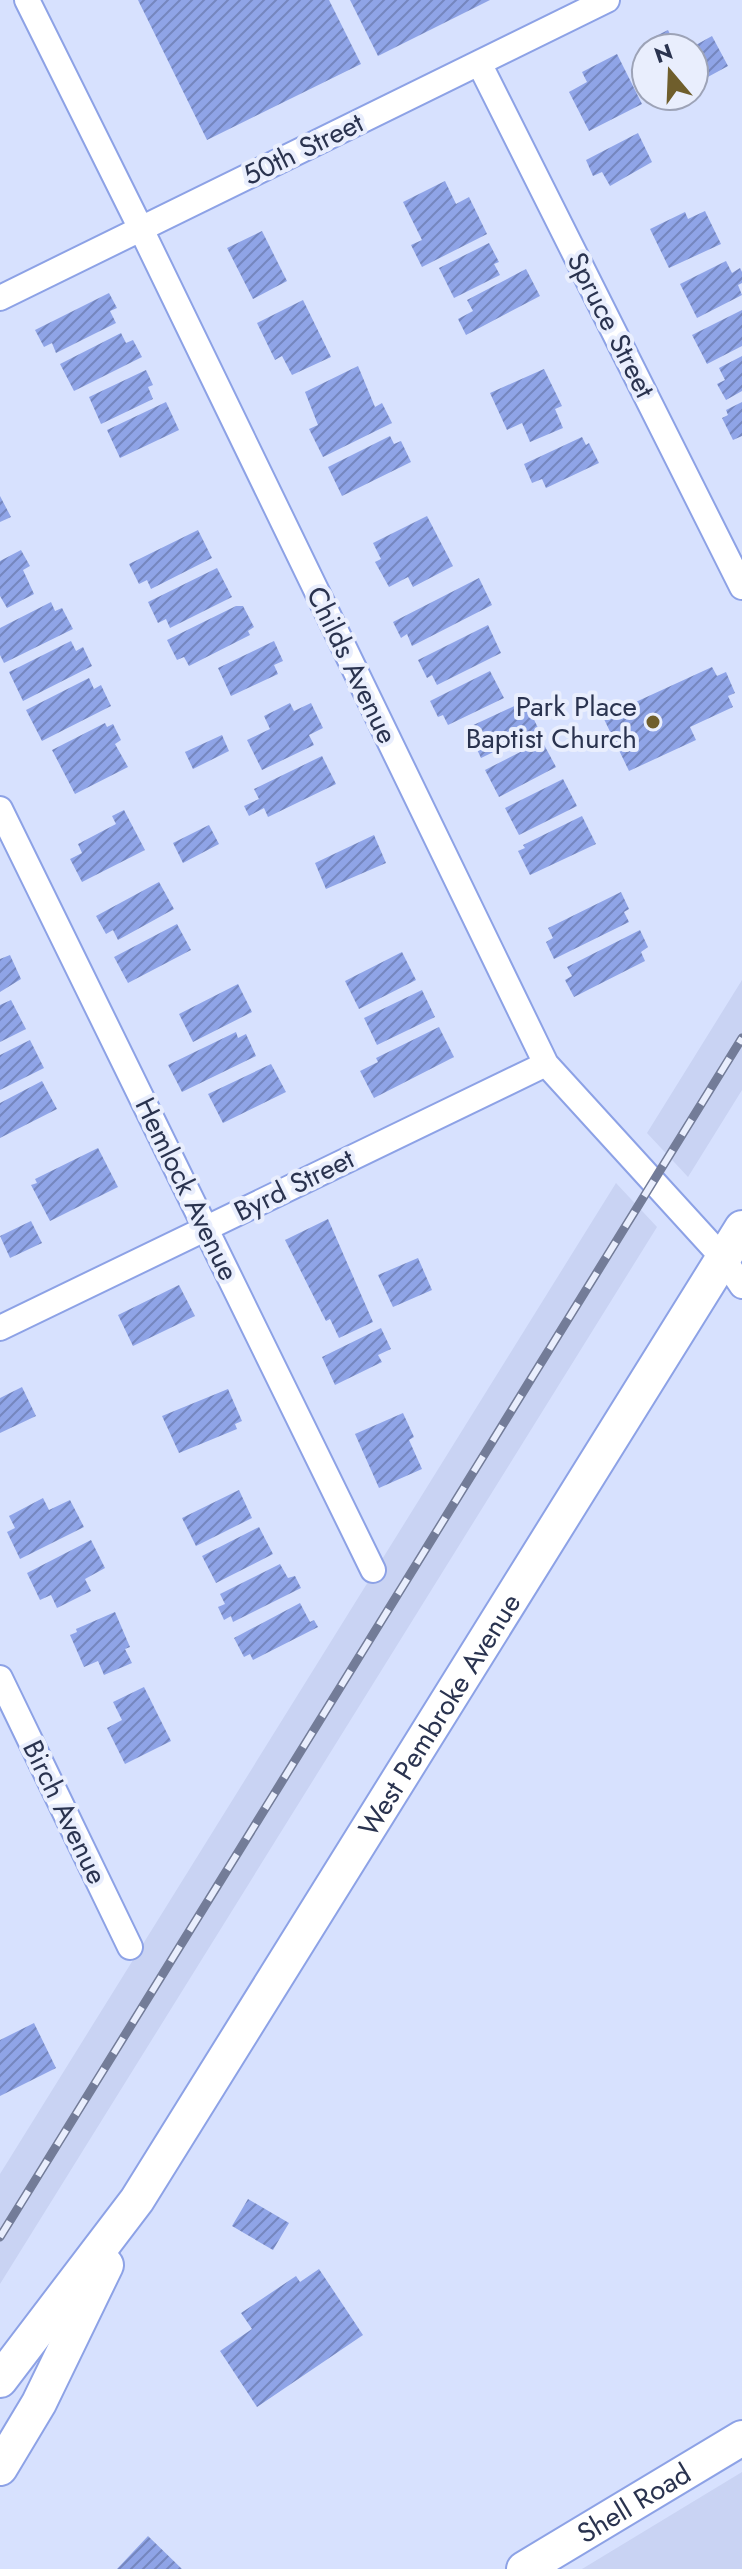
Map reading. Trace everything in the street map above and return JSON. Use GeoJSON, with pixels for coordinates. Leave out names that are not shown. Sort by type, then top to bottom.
{"type":"FeatureCollection","features":[{"type":"Feature","properties":{"kind":"main road","name":"West Pembroke Avenue"},"geometry":{"type":"LineString","coordinates":[[0,2380],[137,2200],[742,1228]]}},
{"type":"Feature","properties":{"kind":"main road","name":"West Pembroke Avenue"},"geometry":{"type":"LineString","coordinates":[[0,2468],[39,2403],[137,2200]]}},
{"type":"Feature","properties":{"kind":"main road","name":"Shell Road"},"geometry":{"type":"LineString","coordinates":[[524,2569],[742,2438]]}},
{"type":"Feature","properties":{"kind":"street","name":"Childs Avenue"},"geometry":{"type":"LineString","coordinates":[[27,0],[546,1064],[723,1258],[742,1286]]}},
{"type":"Feature","properties":{"kind":"street","name":"50th Street"},"geometry":{"type":"LineString","coordinates":[[0,298],[607,0]]}},
{"type":"Feature","properties":{"kind":"street","name":"Spruce Street"},"geometry":{"type":"LineString","coordinates":[[479,63],[742,587]]}},
{"type":"Feature","properties":{"kind":"street","name":"Hemlock Avenue"},"geometry":{"type":"LineString","coordinates":[[0,809],[373,1570]]}},
{"type":"Feature","properties":{"kind":"street","name":"Byrd Street"},"geometry":{"type":"LineString","coordinates":[[0,1328],[546,1064]]}},
{"type":"Feature","properties":{"kind":"street","name":"Birch Avenue"},"geometry":{"type":"LineString","coordinates":[[0,1678],[130,1947]]}},
{"type":"Feature","properties":{"kind":"shaded area"},"geometry":{"type":"Polygon","coordinates":[[[742,980],[742,1090],[688,1177],[647,1133],[742,980]]]}},
{"type":"Feature","properties":{"kind":"shaded area"},"geometry":{"type":"Polygon","coordinates":[[[616,1183],[657,1227],[0,2284],[0,2174],[616,1183]]]}},
{"type":"Feature","properties":{"kind":"shaded area"},"geometry":{"type":"Polygon","coordinates":[[[742,2472],[742,2569],[582,2569],[742,2472]]]}},
{"type":"Feature","properties":{"kind":"building"},"geometry":{"type":"Polygon","coordinates":[[[138,0],[329,0],[361,64],[207,140],[138,0]]]}},
{"type":"Feature","properties":{"kind":"building"},"geometry":{"type":"Polygon","coordinates":[[[350,0],[490,0],[378,56],[350,0]]]}},
{"type":"Feature","properties":{"kind":"building"},"geometry":{"type":"Polygon","coordinates":[[[710,37],[728,66],[710,76],[710,37]]]}},
{"type":"Feature","properties":{"kind":"building"},"geometry":{"type":"Polygon","coordinates":[[[617,54],[630,80],[630,110],[589,131],[569,92],[587,82],[582,72],[617,54]]]}},
{"type":"Feature","properties":{"kind":"building"},"geometry":{"type":"Polygon","coordinates":[[[638,133],[652,162],[610,186],[602,172],[593,176],[586,160],[638,133]]]}},
{"type":"Feature","properties":{"kind":"building"},"geometry":{"type":"Polygon","coordinates":[[[445,181],[456,204],[469,197],[487,234],[422,267],[411,245],[422,240],[403,202],[445,181]]]}},
{"type":"Feature","properties":{"kind":"building"},"geometry":{"type":"Polygon","coordinates":[[[705,211],[721,244],[669,268],[650,229],[685,212],[688,219],[705,211]]]}},
{"type":"Feature","properties":{"kind":"building"},"geometry":{"type":"Polygon","coordinates":[[[262,231],[287,281],[253,299],[227,248],[262,231]]]}},
{"type":"Feature","properties":{"kind":"building"},"geometry":{"type":"Polygon","coordinates":[[[489,243],[499,262],[494,264],[500,275],[454,298],[439,268],[489,243]]]}},
{"type":"Feature","properties":{"kind":"building"},"geometry":{"type":"Polygon","coordinates":[[[726,261],[732,273],[740,268],[742,272],[742,283],[738,285],[742,295],[697,318],[680,284],[726,261]]]}},
{"type":"Feature","properties":{"kind":"building"},"geometry":{"type":"Polygon","coordinates":[[[526,269],[540,296],[466,335],[458,319],[473,311],[467,300],[526,269]]]}},
{"type":"Feature","properties":{"kind":"building"},"geometry":{"type":"Polygon","coordinates":[[[109,293],[117,308],[110,311],[116,323],[56,353],[52,343],[44,347],[35,330],[109,293]]]}},
{"type":"Feature","properties":{"kind":"building"},"geometry":{"type":"Polygon","coordinates":[[[303,300],[331,357],[292,375],[282,356],[275,360],[257,323],[303,300]]]}},
{"type":"Feature","properties":{"kind":"building"},"geometry":{"type":"Polygon","coordinates":[[[742,310],[742,346],[707,364],[692,335],[742,310]]]}},
{"type":"Feature","properties":{"kind":"building"},"geometry":{"type":"Polygon","coordinates":[[[121,333],[126,343],[133,340],[142,357],[74,391],[60,364],[121,333]]]}},
{"type":"Feature","properties":{"kind":"building"},"geometry":{"type":"Polygon","coordinates":[[[742,356],[742,391],[726,400],[717,384],[725,380],[719,368],[742,356]]]}},
{"type":"Feature","properties":{"kind":"building"},"geometry":{"type":"Polygon","coordinates":[[[358,366],[375,407],[382,403],[392,423],[323,457],[309,429],[318,425],[305,392],[358,366]]]}},
{"type":"Feature","properties":{"kind":"building"},"geometry":{"type":"Polygon","coordinates":[[[544,369],[562,406],[555,409],[563,428],[530,442],[522,423],[507,430],[490,393],[544,369]]]}},
{"type":"Feature","properties":{"kind":"building"},"geometry":{"type":"Polygon","coordinates":[[[146,370],[153,385],[148,387],[153,399],[101,424],[89,397],[146,370]]]}},
{"type":"Feature","properties":{"kind":"building"},"geometry":{"type":"Polygon","coordinates":[[[166,402],[179,430],[120,458],[107,430],[166,402]]]}},
{"type":"Feature","properties":{"kind":"building"},"geometry":{"type":"Polygon","coordinates":[[[742,402],[742,436],[733,440],[722,418],[728,415],[726,410],[742,402]]]}},
{"type":"Feature","properties":{"kind":"building"},"geometry":{"type":"Polygon","coordinates":[[[390,436],[394,444],[401,441],[411,462],[342,496],[328,467],[390,436]]]}},
{"type":"Feature","properties":{"kind":"building"},"geometry":{"type":"Polygon","coordinates":[[[582,437],[586,445],[589,443],[599,463],[546,488],[542,479],[532,483],[524,464],[582,437]]]}},
{"type":"Feature","properties":{"kind":"building"},"geometry":{"type":"Polygon","coordinates":[[[0,496],[11,517],[0,522],[0,496]]]}},
{"type":"Feature","properties":{"kind":"building"},"geometry":{"type":"Polygon","coordinates":[[[427,516],[453,566],[413,587],[408,577],[389,587],[375,562],[381,559],[373,543],[427,516]]]}},
{"type":"Feature","properties":{"kind":"building"},"geometry":{"type":"Polygon","coordinates":[[[198,530],[212,558],[151,589],[147,580],[139,584],[129,564],[198,530]]]}},
{"type":"Feature","properties":{"kind":"building"},"geometry":{"type":"Polygon","coordinates":[[[21,550],[30,566],[23,570],[34,594],[7,608],[0,596],[0,561],[21,550]]]}},
{"type":"Feature","properties":{"kind":"building"},"geometry":{"type":"Polygon","coordinates":[[[217,568],[232,597],[170,628],[166,619],[158,623],[148,602],[217,568]]]}},
{"type":"Feature","properties":{"kind":"building"},"geometry":{"type":"Polygon","coordinates":[[[479,578],[492,605],[412,646],[407,634],[401,638],[393,622],[479,578]]]}},
{"type":"Feature","properties":{"kind":"building"},"geometry":{"type":"Polygon","coordinates":[[[51,602],[55,611],[62,608],[73,629],[4,663],[0,655],[0,628],[51,602]]]}},
{"type":"Feature","properties":{"kind":"building"},"geometry":{"type":"Polygon","coordinates":[[[236,606],[243,606],[254,627],[248,631],[250,635],[189,666],[184,657],[177,660],[167,640],[236,606]]]}},
{"type":"Feature","properties":{"kind":"building"},"geometry":{"type":"Polygon","coordinates":[[[488,625],[501,653],[437,685],[432,675],[427,678],[418,660],[488,625]]]}},
{"type":"Feature","properties":{"kind":"building"},"geometry":{"type":"Polygon","coordinates":[[[71,641],[76,651],[83,647],[92,666],[23,701],[9,672],[71,641]]]}},
{"type":"Feature","properties":{"kind":"building"},"geometry":{"type":"Polygon","coordinates":[[[274,641],[283,661],[274,665],[278,674],[231,696],[218,668],[274,641]]]}},
{"type":"Feature","properties":{"kind":"building","name":"Park Place Baptist Church"},"geometry":{"type":"Polygon","coordinates":[[[712,667],[717,676],[726,672],[735,693],[728,696],[733,707],[690,727],[696,740],[629,771],[603,717],[712,667]]]}},
{"type":"Feature","properties":{"kind":"building"},"geometry":{"type":"Polygon","coordinates":[[[490,671],[504,698],[448,725],[443,715],[438,717],[430,701],[490,671]]]}},
{"type":"Feature","properties":{"kind":"building"},"geometry":{"type":"Polygon","coordinates":[[[89,678],[94,689],[101,685],[111,706],[42,741],[26,710],[89,678]]]}},
{"type":"Feature","properties":{"kind":"building"},"geometry":{"type":"Polygon","coordinates":[[[525,701],[539,730],[481,758],[467,728],[525,701]]]}},
{"type":"Feature","properties":{"kind":"building"},"geometry":{"type":"Polygon","coordinates":[[[290,703],[294,711],[311,703],[323,728],[309,735],[314,745],[262,770],[247,740],[270,729],[264,716],[290,703]]]}},
{"type":"Feature","properties":{"kind":"building"},"geometry":{"type":"Polygon","coordinates":[[[105,723],[107,727],[113,724],[121,740],[115,744],[128,767],[75,794],[52,750],[105,723]]]}},
{"type":"Feature","properties":{"kind":"building"},"geometry":{"type":"Polygon","coordinates":[[[222,735],[229,751],[193,769],[185,752],[222,735]]]}},
{"type":"Feature","properties":{"kind":"building"},"geometry":{"type":"Polygon","coordinates":[[[542,741],[556,767],[499,797],[485,770],[542,741]]]}},
{"type":"Feature","properties":{"kind":"building"},"geometry":{"type":"Polygon","coordinates":[[[322,756],[336,784],[268,817],[264,808],[249,816],[244,806],[259,799],[254,789],[322,756]]]}},
{"type":"Feature","properties":{"kind":"building"},"geometry":{"type":"Polygon","coordinates":[[[563,779],[577,806],[519,835],[505,808],[563,779]]]}},
{"type":"Feature","properties":{"kind":"building"},"geometry":{"type":"Polygon","coordinates":[[[124,810],[145,850],[82,882],[70,859],[82,853],[78,844],[116,824],[112,816],[124,810]]]}},
{"type":"Feature","properties":{"kind":"building"},"geometry":{"type":"Polygon","coordinates":[[[582,816],[596,844],[530,875],[518,851],[525,848],[523,845],[582,816]]]}},
{"type":"Feature","properties":{"kind":"building"},"geometry":{"type":"Polygon","coordinates":[[[209,825],[219,844],[183,863],[173,843],[209,825]]]}},
{"type":"Feature","properties":{"kind":"building"},"geometry":{"type":"Polygon","coordinates":[[[374,835],[386,863],[326,889],[315,863],[374,835]]]}},
{"type":"Feature","properties":{"kind":"building"},"geometry":{"type":"Polygon","coordinates":[[[159,882],[174,909],[118,940],[113,930],[106,934],[96,916],[159,882]]]}},
{"type":"Feature","properties":{"kind":"building"},"geometry":{"type":"Polygon","coordinates":[[[621,892],[629,909],[624,912],[629,922],[554,959],[546,942],[553,938],[548,928],[621,892]]]}},
{"type":"Feature","properties":{"kind":"building"},"geometry":{"type":"Polygon","coordinates":[[[177,924],[191,950],[128,983],[114,957],[177,924]]]}},
{"type":"Feature","properties":{"kind":"building"},"geometry":{"type":"Polygon","coordinates":[[[640,930],[648,947],[641,952],[645,961],[574,997],[565,980],[572,976],[567,967],[640,930]]]}},
{"type":"Feature","properties":{"kind":"building"},"geometry":{"type":"Polygon","coordinates":[[[402,952],[416,980],[359,1009],[345,981],[402,952]]]}},
{"type":"Feature","properties":{"kind":"building"},"geometry":{"type":"Polygon","coordinates":[[[10,955],[21,979],[0,992],[0,959],[10,955]]]}},
{"type":"Feature","properties":{"kind":"building"},"geometry":{"type":"Polygon","coordinates":[[[238,984],[252,1012],[193,1042],[179,1014],[238,984]]]}},
{"type":"Feature","properties":{"kind":"building"},"geometry":{"type":"Polygon","coordinates":[[[422,990],[435,1017],[377,1045],[364,1018],[422,990]]]}},
{"type":"Feature","properties":{"kind":"building"},"geometry":{"type":"Polygon","coordinates":[[[11,1000],[26,1029],[0,1042],[0,1005],[11,1000]]]}},
{"type":"Feature","properties":{"kind":"building"},"geometry":{"type":"Polygon","coordinates":[[[439,1027],[454,1057],[374,1098],[360,1071],[378,1062],[376,1058],[439,1027]]]}},
{"type":"Feature","properties":{"kind":"building"},"geometry":{"type":"Polygon","coordinates":[[[236,1032],[238,1038],[246,1034],[256,1056],[182,1092],[168,1065],[236,1032]]]}},
{"type":"Feature","properties":{"kind":"building"},"geometry":{"type":"Polygon","coordinates":[[[30,1040],[44,1068],[0,1090],[0,1055],[30,1040]]]}},
{"type":"Feature","properties":{"kind":"building"},"geometry":{"type":"Polygon","coordinates":[[[271,1064],[286,1092],[223,1123],[208,1094],[271,1064]]]}},
{"type":"Feature","properties":{"kind":"building"},"geometry":{"type":"Polygon","coordinates":[[[42,1081],[57,1109],[0,1138],[0,1103],[42,1081]]]}},
{"type":"Feature","properties":{"kind":"building"},"geometry":{"type":"Polygon","coordinates":[[[98,1148],[118,1187],[50,1221],[31,1185],[37,1183],[35,1179],[98,1148]]]}},
{"type":"Feature","properties":{"kind":"building"},"geometry":{"type":"Polygon","coordinates":[[[328,1219],[373,1322],[339,1338],[330,1319],[326,1321],[285,1240],[328,1219]]]}},
{"type":"Feature","properties":{"kind":"building"},"geometry":{"type":"Polygon","coordinates":[[[31,1221],[42,1243],[10,1258],[0,1236],[31,1221]]]}},
{"type":"Feature","properties":{"kind":"building"},"geometry":{"type":"Polygon","coordinates":[[[418,1258],[432,1290],[393,1307],[378,1275],[418,1258]]]}},
{"type":"Feature","properties":{"kind":"building"},"geometry":{"type":"Polygon","coordinates":[[[179,1285],[195,1316],[133,1346],[118,1315],[179,1285]]]}},
{"type":"Feature","properties":{"kind":"building"},"geometry":{"type":"Polygon","coordinates":[[[381,1328],[391,1349],[378,1355],[382,1362],[335,1385],[322,1357],[381,1328]]]}},
{"type":"Feature","properties":{"kind":"building"},"geometry":{"type":"Polygon","coordinates":[[[22,1387],[36,1416],[0,1433],[0,1398],[22,1387]]]}},
{"type":"Feature","properties":{"kind":"building"},"geometry":{"type":"Polygon","coordinates":[[[228,1389],[242,1421],[235,1424],[237,1429],[179,1453],[162,1416],[228,1389]]]}},
{"type":"Feature","properties":{"kind":"building"},"geometry":{"type":"Polygon","coordinates":[[[403,1413],[414,1437],[409,1440],[422,1469],[379,1488],[355,1434],[403,1413]]]}},
{"type":"Feature","properties":{"kind":"building"},"geometry":{"type":"Polygon","coordinates":[[[239,1490],[252,1518],[196,1546],[182,1518],[239,1490]]]}},
{"type":"Feature","properties":{"kind":"building"},"geometry":{"type":"Polygon","coordinates":[[[43,1498],[49,1510],[70,1500],[84,1527],[20,1559],[7,1532],[15,1528],[9,1516],[43,1498]]]}},
{"type":"Feature","properties":{"kind":"building"},"geometry":{"type":"Polygon","coordinates":[[[259,1527],[273,1554],[216,1583],[202,1556],[259,1527]]]}},
{"type":"Feature","properties":{"kind":"building"},"geometry":{"type":"Polygon","coordinates":[[[91,1540],[105,1568],[85,1579],[91,1591],[57,1608],[51,1595],[40,1600],[27,1573],[91,1540]]]}},
{"type":"Feature","properties":{"kind":"building"},"geometry":{"type":"Polygon","coordinates":[[[280,1564],[288,1578],[295,1576],[301,1588],[233,1622],[231,1616],[224,1620],[218,1607],[225,1604],[220,1594],[280,1564]]]}},
{"type":"Feature","properties":{"kind":"building"},"geometry":{"type":"Polygon","coordinates":[[[300,1603],[310,1622],[314,1620],[318,1627],[253,1660],[250,1654],[244,1657],[234,1638],[300,1603]]]}},
{"type":"Feature","properties":{"kind":"building"},"geometry":{"type":"Polygon","coordinates":[[[115,1612],[130,1647],[125,1649],[132,1663],[104,1675],[98,1661],[84,1667],[70,1635],[77,1632],[76,1629],[115,1612]]]}},
{"type":"Feature","properties":{"kind":"building"},"geometry":{"type":"Polygon","coordinates":[[[144,1687],[171,1741],[125,1764],[107,1728],[122,1720],[113,1702],[144,1687]]]}},
{"type":"Feature","properties":{"kind":"building"},"geometry":{"type":"Polygon","coordinates":[[[34,2023],[56,2068],[0,2096],[0,2040],[34,2023]]]}},
{"type":"Feature","properties":{"kind":"building"},"geometry":{"type":"Polygon","coordinates":[[[248,2199],[289,2223],[273,2250],[232,2226],[248,2199]]]}},
{"type":"Feature","properties":{"kind":"building"},"geometry":{"type":"Polygon","coordinates":[[[319,2269],[363,2335],[257,2407],[220,2351],[252,2329],[241,2313],[296,2276],[300,2282],[319,2269]]]}},
{"type":"Feature","properties":{"kind":"building"},"geometry":{"type":"Polygon","coordinates":[[[148,2536],[182,2569],[117,2569],[148,2536]]]}},
{"type":"Feature","properties":{"kind":"railway"},"geometry":{"type":"LineString","coordinates":[[0,2237],[742,1038]]}},
{"type":"Feature","properties":{"kind":"place","name":"Park Place Baptist Church"},"geometry":{"type":"Point","coordinates":[653,722]}}]}
